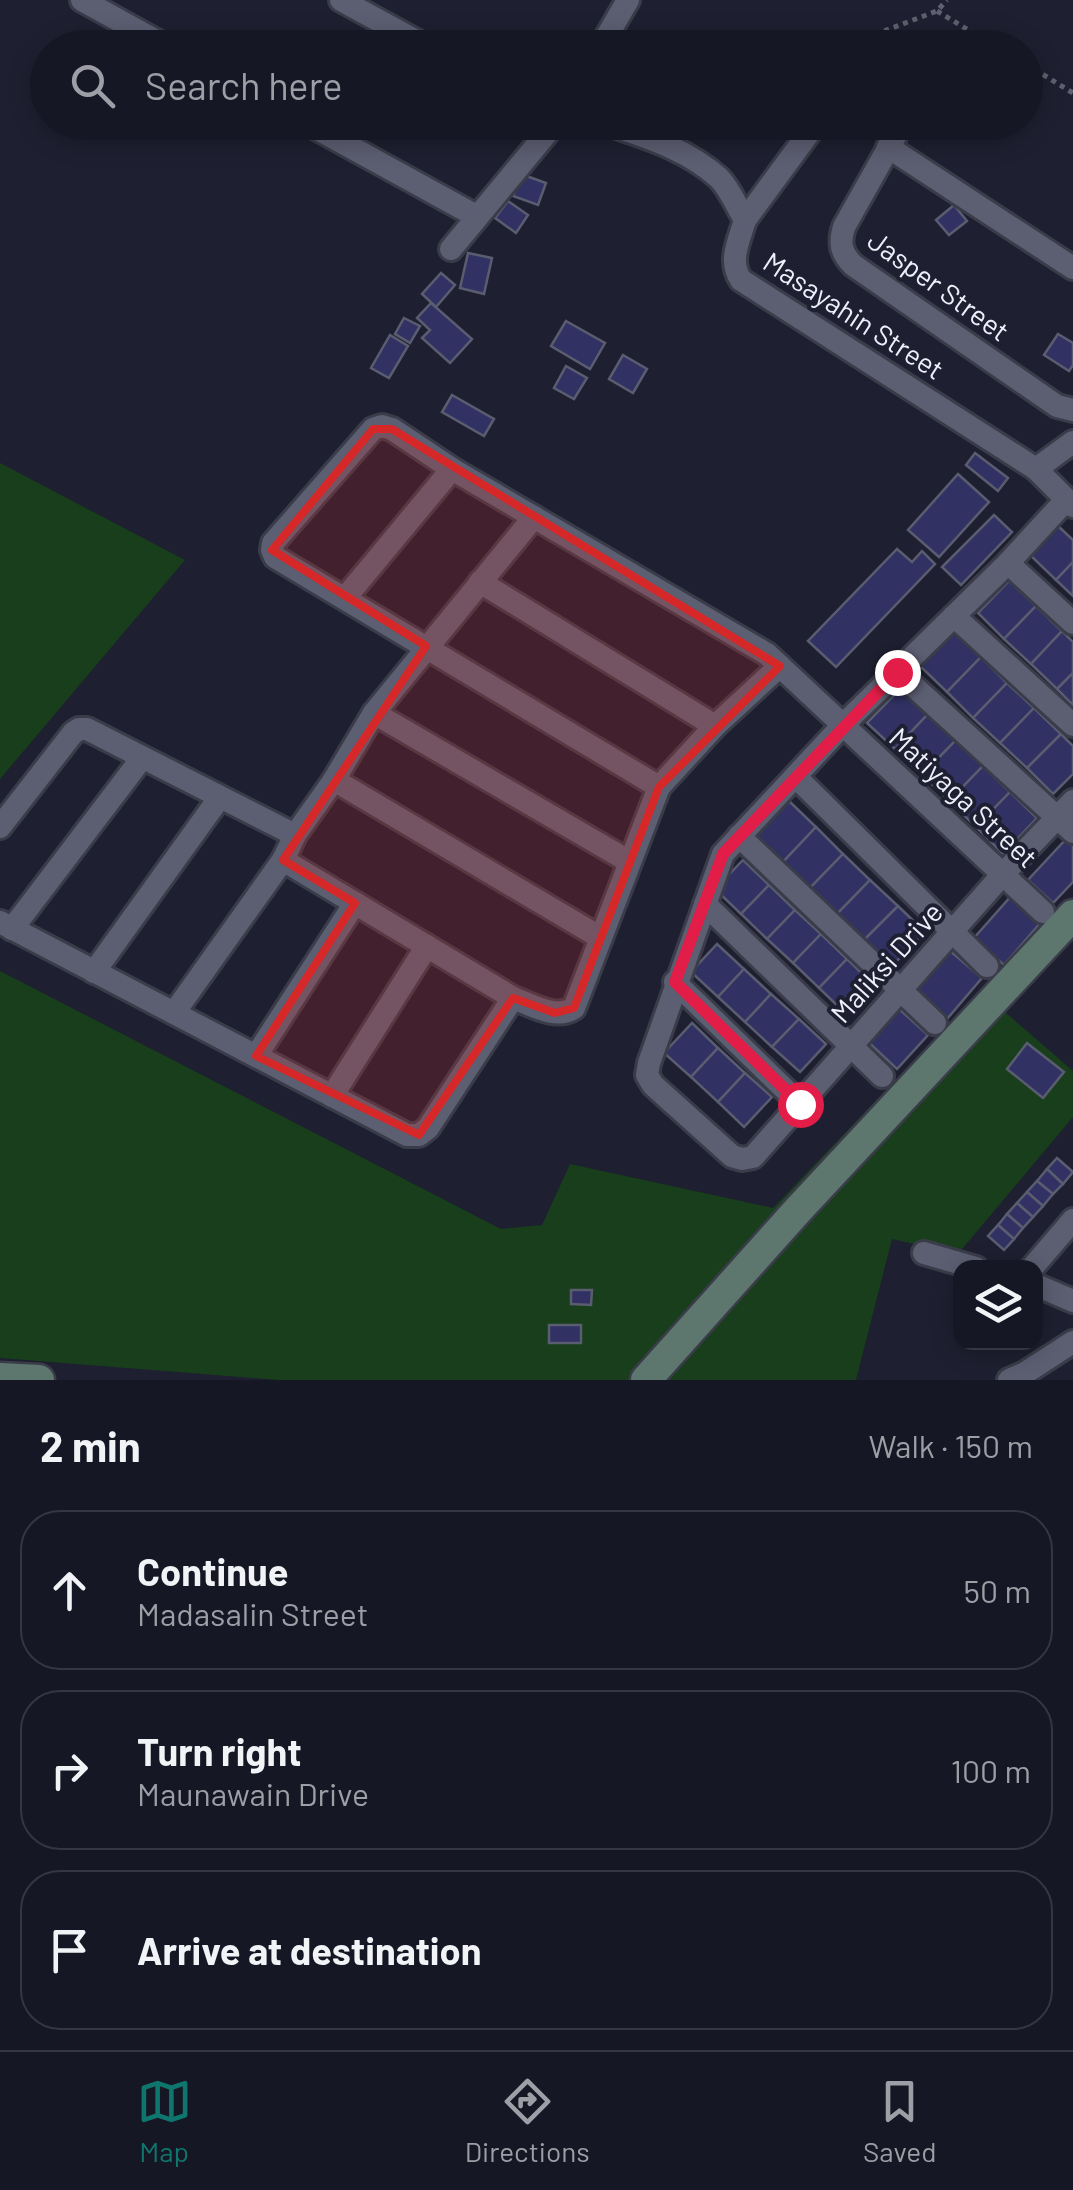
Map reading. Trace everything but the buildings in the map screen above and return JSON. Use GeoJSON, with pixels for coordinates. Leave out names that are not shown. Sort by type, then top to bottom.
{"type":"FeatureCollection","features":[{"type":"Feature","properties":{"kind":"street"},"geometry":{"type":"LineString","coordinates":[[341,0],[396,30]]}},
{"type":"Feature","properties":{"kind":"street"},"geometry":{"type":"LineString","coordinates":[[91,2],[138,30]]}},
{"type":"Feature","properties":{"kind":"street"},"geometry":{"type":"LineString","coordinates":[[607,30],[617,4]]}},
{"type":"Feature","properties":{"kind":"street"},"geometry":{"type":"LineString","coordinates":[[338,140],[476,216]]}},
{"type":"Feature","properties":{"kind":"street"},"geometry":{"type":"LineString","coordinates":[[451,249],[541,140]]}},
{"type":"Feature","properties":{"kind":"street","name":"Masayahin Street"},"geometry":{"type":"LineString","coordinates":[[658,140],[722,180],[745,220],[733,260],[734,271],[741,280],[1036,469],[1070,503]]}},
{"type":"Feature","properties":{"kind":"street"},"geometry":{"type":"LineString","coordinates":[[745,220],[804,140]]}},
{"type":"Feature","properties":{"kind":"street","name":"Jasper Street"},"geometry":{"type":"LineString","coordinates":[[892,140],[844,227],[840,240],[843,255],[1056,406],[1073,410]]}},
{"type":"Feature","properties":{"kind":"street"},"geometry":{"type":"LineString","coordinates":[[888,147],[1073,268]]}},
{"type":"Feature","properties":{"kind":"street","name":"Matiyaga Street"},"geometry":{"type":"LineString","coordinates":[[659,787],[276,556],[272,550],[274,543],[373,429],[392,429],[452,469],[767,654],[1003,874],[1058,914]]}},
{"type":"Feature","properties":{"kind":"street"},"geometry":{"type":"LineString","coordinates":[[1036,469],[1073,442]]}},
{"type":"Feature","properties":{"kind":"street"},"geometry":{"type":"LineString","coordinates":[[345,598],[452,469]]}},
{"type":"Feature","properties":{"kind":"street"},"geometry":{"type":"LineString","coordinates":[[800,1104],[675,982],[723,854],[843,725],[1070,503]]}},
{"type":"Feature","properties":{"kind":"street"},"geometry":{"type":"LineString","coordinates":[[174,1014],[283,860],[374,713],[534,518]]}},
{"type":"Feature","properties":{"kind":"street"},"geometry":{"type":"LineString","coordinates":[[1008,563],[1073,623]]}},
{"type":"Feature","properties":{"kind":"street"},"geometry":{"type":"LineString","coordinates":[[480,582],[715,726]]}},
{"type":"Feature","properties":{"kind":"street"},"geometry":{"type":"LineString","coordinates":[[954,616],[1073,725]]}},
{"type":"Feature","properties":{"kind":"street"},"geometry":{"type":"LineString","coordinates":[[283,860],[513,998],[565,1014],[574,1008],[659,787],[715,726],[780,666]]}},
{"type":"Feature","properties":{"kind":"street"},"geometry":{"type":"LineString","coordinates":[[897,672],[1068,817]]}},
{"type":"Feature","properties":{"kind":"street"},"geometry":{"type":"LineString","coordinates":[[374,713],[630,862]]}},
{"type":"Feature","properties":{"kind":"street"},"geometry":{"type":"LineString","coordinates":[[0,826],[78,729],[88,729],[295,835]]}},
{"type":"Feature","properties":{"kind":"street"},"geometry":{"type":"LineString","coordinates":[[142,758],[6,926],[407,1135],[419,1135],[428,1128],[513,998]]}},
{"type":"Feature","properties":{"kind":"street"},"geometry":{"type":"LineString","coordinates":[[796,777],[987,966]]}},
{"type":"Feature","properties":{"kind":"street"},"geometry":{"type":"LineString","coordinates":[[334,780],[601,938]]}},
{"type":"Feature","properties":{"kind":"street"},"geometry":{"type":"LineString","coordinates":[[94,972],[220,797]]}},
{"type":"Feature","properties":{"kind":"street","name":"Maliksi Drive"},"geometry":{"type":"LineString","coordinates":[[675,982],[647,1076],[732,1156],[742,1160],[754,1156],[1003,874],[1068,817]]}},
{"type":"Feature","properties":{"kind":"street"},"geometry":{"type":"LineString","coordinates":[[739,836],[935,1023]]}},
{"type":"Feature","properties":{"kind":"street"},"geometry":{"type":"LineString","coordinates":[[256,1056],[354,903]]}},
{"type":"Feature","properties":{"kind":"street"},"geometry":{"type":"LineString","coordinates":[[704,904],[882,1076]]}},
{"type":"Feature","properties":{"kind":"street"},"geometry":{"type":"LineString","coordinates":[[646,1380],[1058,914]]}},
{"type":"Feature","properties":{"kind":"street"},"geometry":{"type":"LineString","coordinates":[[332,1096],[426,946]]}},
{"type":"Feature","properties":{"kind":"street"},"geometry":{"type":"LineString","coordinates":[[1039,1260],[1073,1220]]}},
{"type":"Feature","properties":{"kind":"street"},"geometry":{"type":"LineString","coordinates":[[924,1253],[953,1261]]}},
{"type":"Feature","properties":{"kind":"street"},"geometry":{"type":"LineString","coordinates":[[1043,1289],[1073,1301]]}},
{"type":"Feature","properties":{"kind":"street"},"geometry":{"type":"LineString","coordinates":[[1009,1380],[1073,1342]]}},
{"type":"Feature","properties":{"kind":"street"},"geometry":{"type":"LineString","coordinates":[[0,1378],[38,1380]]}},
{"type":"Feature","properties":{"kind":"path"},"geometry":{"type":"LineString","coordinates":[[887,30],[937,11],[947,0]]}},
{"type":"Feature","properties":{"kind":"path"},"geometry":{"type":"LineString","coordinates":[[937,11],[968,30]]}},
{"type":"Feature","properties":{"kind":"path"},"geometry":{"type":"LineString","coordinates":[[1043,74],[1073,93]]}},
{"type":"Feature","properties":{"kind":"highlighted area"},"geometry":{"type":"Polygon","coordinates":[[[373,429],[392,429],[780,666],[659,787],[574,1008],[555,1013],[513,998],[419,1135],[256,1056],[355,903],[283,860],[426,646],[272,550],[373,429]]]}},
{"type":"Feature","properties":{"kind":"green space"},"geometry":{"type":"Polygon","coordinates":[[[0,463],[185,560],[0,779],[0,463]]]}},
{"type":"Feature","properties":{"kind":"green space"},"geometry":{"type":"Polygon","coordinates":[[[0,971],[501,1229],[542,1225],[570,1164],[773,1208],[981,991],[1073,1071],[1073,1117],[958,1254],[892,1239],[856,1380],[279,1380],[0,1358],[0,971]]]}},
{"type":"Feature","properties":{"kind":"route"},"geometry":{"type":"LineString","coordinates":[[800,1104],[675,982],[723,854],[897,672]]}}]}
